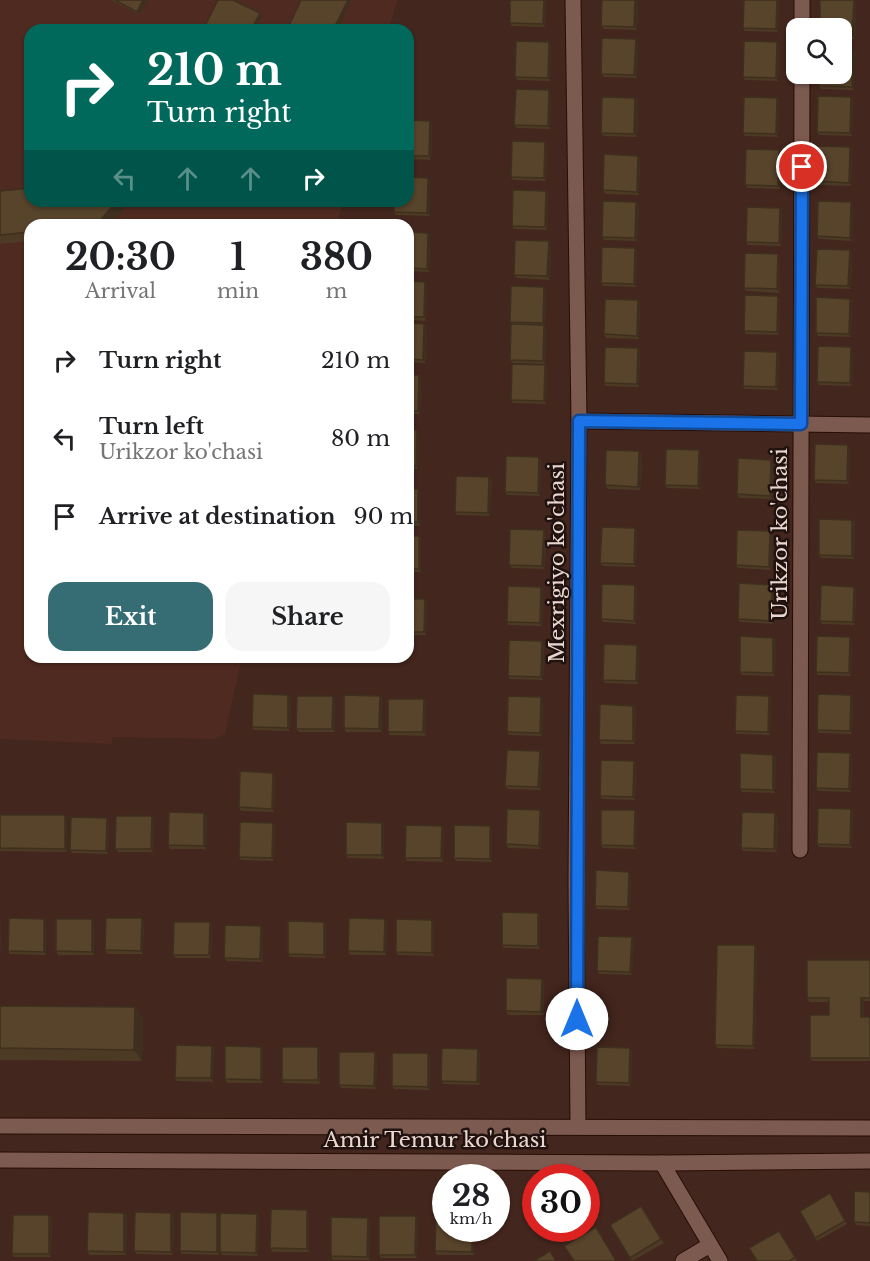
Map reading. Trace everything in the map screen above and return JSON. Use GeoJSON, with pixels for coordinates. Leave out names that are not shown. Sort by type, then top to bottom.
{"type":"FeatureCollection","features":[{"type":"Feature","properties":{"kind":"street","name":"Mexrigiyo ko'chasi"},"geometry":{"type":"LineString","coordinates":[[573,0],[579,421],[576,872],[578,1126]]}},
{"type":"Feature","properties":{"kind":"street"},"geometry":{"type":"LineString","coordinates":[[802,0],[802,18]]}},
{"type":"Feature","properties":{"kind":"street","name":"Urikzor ko'chasi"},"geometry":{"type":"LineString","coordinates":[[800,850],[802,84]]}},
{"type":"Feature","properties":{"kind":"street"},"geometry":{"type":"LineString","coordinates":[[579,421],[870,425]]}},
{"type":"Feature","properties":{"kind":"street","name":"Amir Temur ko'chasi"},"geometry":{"type":"LineString","coordinates":[[0,1126],[870,1128]]}},
{"type":"Feature","properties":{"kind":"street","name":"Amir Temur ko'chasi"},"geometry":{"type":"LineString","coordinates":[[0,1160],[870,1161]]}},
{"type":"Feature","properties":{"kind":"street"},"geometry":{"type":"LineString","coordinates":[[662,1162],[720,1261]]}},
{"type":"Feature","properties":{"kind":"street"},"geometry":{"type":"LineString","coordinates":[[683,1261],[710,1245]]}},
{"type":"Feature","properties":{"kind":"shaded area"},"geometry":{"type":"Polygon","coordinates":[[[0,0],[397,0],[391,24],[24,24],[24,207],[342,207],[338,219],[24,219],[24,663],[241,663],[225,734],[215,739],[112,737],[112,744],[0,739],[0,0]]]}},
{"type":"Feature","properties":{"kind":"building"},"geometry":{"type":"Polygon","coordinates":[[[115,0],[143,0],[137,12],[115,0]]]}},
{"type":"Feature","properties":{"kind":"building"},"geometry":{"type":"Polygon","coordinates":[[[218,0],[233,0],[260,13],[254,24],[206,24],[218,0]]]}},
{"type":"Feature","properties":{"kind":"building"},"geometry":{"type":"Polygon","coordinates":[[[301,0],[348,0],[336,24],[290,24],[301,0]]]}},
{"type":"Feature","properties":{"kind":"building"},"geometry":{"type":"Polygon","coordinates":[[[510,0],[544,0],[543,24],[510,23],[510,0]]]}},
{"type":"Feature","properties":{"kind":"building"},"geometry":{"type":"Polygon","coordinates":[[[602,0],[635,0],[634,27],[601,26],[602,0]]]}},
{"type":"Feature","properties":{"kind":"building"},"geometry":{"type":"Polygon","coordinates":[[[744,0],[777,0],[776,29],[743,28],[744,0]]]}},
{"type":"Feature","properties":{"kind":"building"},"geometry":{"type":"Polygon","coordinates":[[[820,0],[854,0],[852,36],[852,18],[820,18],[820,0]]]}},
{"type":"Feature","properties":{"kind":"building"},"geometry":{"type":"Polygon","coordinates":[[[602,38],[636,39],[634,75],[601,74],[602,38]]]}},
{"type":"Feature","properties":{"kind":"building"},"geometry":{"type":"Polygon","coordinates":[[[516,41],[549,42],[548,78],[515,77],[516,41]]]}},
{"type":"Feature","properties":{"kind":"building"},"geometry":{"type":"Polygon","coordinates":[[[744,41],[777,42],[776,78],[743,77],[744,41]]]}},
{"type":"Feature","properties":{"kind":"building"},"geometry":{"type":"Polygon","coordinates":[[[853,51],[852,87],[819,86],[819,84],[852,84],[853,51]]]}},
{"type":"Feature","properties":{"kind":"building"},"geometry":{"type":"Polygon","coordinates":[[[516,89],[549,90],[548,126],[514,125],[516,89]]]}},
{"type":"Feature","properties":{"kind":"building"},"geometry":{"type":"Polygon","coordinates":[[[818,96],[851,97],[850,133],[817,132],[818,96]]]}},
{"type":"Feature","properties":{"kind":"building"},"geometry":{"type":"Polygon","coordinates":[[[602,97],[635,98],[634,134],[601,133],[602,97]]]}},
{"type":"Feature","properties":{"kind":"building"},"geometry":{"type":"Polygon","coordinates":[[[744,97],[777,98],[776,134],[743,133],[744,97]]]}},
{"type":"Feature","properties":{"kind":"building"},"geometry":{"type":"Polygon","coordinates":[[[414,120],[430,121],[429,156],[414,156],[414,120]]]}},
{"type":"Feature","properties":{"kind":"building"},"geometry":{"type":"Polygon","coordinates":[[[512,141],[545,142],[544,178],[511,177],[512,141]]]}},
{"type":"Feature","properties":{"kind":"building"},"geometry":{"type":"Polygon","coordinates":[[[817,146],[850,147],[849,183],[816,181],[817,146]]]}},
{"type":"Feature","properties":{"kind":"building"},"geometry":{"type":"Polygon","coordinates":[[[746,149],[779,150],[778,186],[745,185],[746,149]]]}},
{"type":"Feature","properties":{"kind":"building"},"geometry":{"type":"Polygon","coordinates":[[[604,154],[638,156],[637,192],[603,190],[604,154]]]}},
{"type":"Feature","properties":{"kind":"building"},"geometry":{"type":"Polygon","coordinates":[[[414,177],[428,178],[427,213],[394,212],[394,207],[414,207],[414,177]]]}},
{"type":"Feature","properties":{"kind":"building"},"geometry":{"type":"Polygon","coordinates":[[[24,189],[24,207],[112,207],[101,219],[24,219],[24,233],[0,235],[0,191],[24,189]]]}},
{"type":"Feature","properties":{"kind":"building"},"geometry":{"type":"Polygon","coordinates":[[[513,190],[546,191],[545,227],[512,226],[513,190]]]}},
{"type":"Feature","properties":{"kind":"building"},"geometry":{"type":"Polygon","coordinates":[[[603,201],[636,202],[635,238],[602,237],[603,201]]]}},
{"type":"Feature","properties":{"kind":"building"},"geometry":{"type":"Polygon","coordinates":[[[818,201],[851,202],[850,238],[817,236],[818,201]]]}},
{"type":"Feature","properties":{"kind":"building"},"geometry":{"type":"Polygon","coordinates":[[[747,207],[780,208],[779,243],[746,242],[747,207]]]}},
{"type":"Feature","properties":{"kind":"building"},"geometry":{"type":"Polygon","coordinates":[[[414,232],[428,233],[427,269],[414,268],[414,232]]]}},
{"type":"Feature","properties":{"kind":"building"},"geometry":{"type":"Polygon","coordinates":[[[515,240],[549,241],[547,276],[514,275],[515,240]]]}},
{"type":"Feature","properties":{"kind":"building"},"geometry":{"type":"Polygon","coordinates":[[[602,247],[635,248],[634,284],[601,283],[602,247]]]}},
{"type":"Feature","properties":{"kind":"building"},"geometry":{"type":"Polygon","coordinates":[[[817,249],[850,250],[848,286],[815,285],[817,249]]]}},
{"type":"Feature","properties":{"kind":"building"},"geometry":{"type":"Polygon","coordinates":[[[745,253],[778,254],[777,289],[744,288],[745,253]]]}},
{"type":"Feature","properties":{"kind":"building"},"geometry":{"type":"Polygon","coordinates":[[[414,281],[425,282],[424,317],[414,317],[414,281]]]}},
{"type":"Feature","properties":{"kind":"building"},"geometry":{"type":"Polygon","coordinates":[[[511,286],[544,287],[543,323],[510,322],[511,286]]]}},
{"type":"Feature","properties":{"kind":"building"},"geometry":{"type":"Polygon","coordinates":[[[745,295],[778,296],[777,332],[744,331],[745,295]]]}},
{"type":"Feature","properties":{"kind":"building"},"geometry":{"type":"Polygon","coordinates":[[[816,297],[850,299],[849,334],[816,333],[816,297]]]}},
{"type":"Feature","properties":{"kind":"building"},"geometry":{"type":"Polygon","coordinates":[[[605,299],[638,300],[637,336],[604,334],[605,299]]]}},
{"type":"Feature","properties":{"kind":"building"},"geometry":{"type":"Polygon","coordinates":[[[414,323],[424,324],[423,360],[414,359],[414,323]]]}},
{"type":"Feature","properties":{"kind":"building"},"geometry":{"type":"Polygon","coordinates":[[[511,324],[544,325],[543,361],[510,360],[511,324]]]}},
{"type":"Feature","properties":{"kind":"building"},"geometry":{"type":"Polygon","coordinates":[[[818,346],[851,347],[850,383],[817,382],[818,346]]]}},
{"type":"Feature","properties":{"kind":"building"},"geometry":{"type":"Polygon","coordinates":[[[605,347],[638,348],[637,384],[604,383],[605,347]]]}},
{"type":"Feature","properties":{"kind":"building"},"geometry":{"type":"Polygon","coordinates":[[[744,351],[777,352],[776,387],[743,386],[744,351]]]}},
{"type":"Feature","properties":{"kind":"building"},"geometry":{"type":"Polygon","coordinates":[[[512,364],[545,365],[544,401],[511,400],[512,364]]]}},
{"type":"Feature","properties":{"kind":"building"},"geometry":{"type":"Polygon","coordinates":[[[414,375],[419,375],[418,411],[414,411],[414,375]]]}},
{"type":"Feature","properties":{"kind":"building"},"geometry":{"type":"Polygon","coordinates":[[[414,430],[417,430],[416,466],[414,466],[414,430]]]}},
{"type":"Feature","properties":{"kind":"building"},"geometry":{"type":"Polygon","coordinates":[[[815,444],[848,445],[847,481],[814,480],[815,444]]]}},
{"type":"Feature","properties":{"kind":"building"},"geometry":{"type":"Polygon","coordinates":[[[666,449],[699,450],[698,486],[665,485],[666,449]]]}},
{"type":"Feature","properties":{"kind":"building"},"geometry":{"type":"Polygon","coordinates":[[[606,450],[639,451],[638,487],[605,485],[606,450]]]}},
{"type":"Feature","properties":{"kind":"building"},"geometry":{"type":"Polygon","coordinates":[[[506,456],[539,457],[538,493],[505,492],[506,456]]]}},
{"type":"Feature","properties":{"kind":"building"},"geometry":{"type":"Polygon","coordinates":[[[738,458],[771,460],[770,496],[737,494],[738,458]]]}},
{"type":"Feature","properties":{"kind":"building"},"geometry":{"type":"Polygon","coordinates":[[[456,476],[489,477],[488,513],[455,512],[456,476]]]}},
{"type":"Feature","properties":{"kind":"building"},"geometry":{"type":"Polygon","coordinates":[[[414,489],[418,489],[418,522],[414,522],[414,489]]]}},
{"type":"Feature","properties":{"kind":"building"},"geometry":{"type":"Polygon","coordinates":[[[819,519],[852,520],[852,556],[819,555],[819,519]]]}},
{"type":"Feature","properties":{"kind":"building"},"geometry":{"type":"Polygon","coordinates":[[[602,527],[635,528],[634,564],[600,563],[602,527]]]}},
{"type":"Feature","properties":{"kind":"building"},"geometry":{"type":"Polygon","coordinates":[[[510,529],[544,530],[542,566],[509,565],[510,529]]]}},
{"type":"Feature","properties":{"kind":"building"},"geometry":{"type":"Polygon","coordinates":[[[737,530],[770,531],[769,567],[736,565],[737,530]]]}},
{"type":"Feature","properties":{"kind":"building"},"geometry":{"type":"Polygon","coordinates":[[[414,536],[419,536],[419,569],[414,569],[414,536]]]}},
{"type":"Feature","properties":{"kind":"building"},"geometry":{"type":"Polygon","coordinates":[[[739,583],[772,585],[771,621],[738,619],[739,583]]]}},
{"type":"Feature","properties":{"kind":"building"},"geometry":{"type":"Polygon","coordinates":[[[602,584],[635,585],[634,621],[601,619],[602,584]]]}},
{"type":"Feature","properties":{"kind":"building"},"geometry":{"type":"Polygon","coordinates":[[[821,585],[854,587],[853,622],[820,621],[821,585]]]}},
{"type":"Feature","properties":{"kind":"building"},"geometry":{"type":"Polygon","coordinates":[[[508,586],[541,587],[540,623],[507,622],[508,586]]]}},
{"type":"Feature","properties":{"kind":"building"},"geometry":{"type":"Polygon","coordinates":[[[414,599],[425,599],[424,632],[414,632],[414,599]]]}},
{"type":"Feature","properties":{"kind":"building"},"geometry":{"type":"Polygon","coordinates":[[[740,636],[773,638],[773,673],[740,672],[740,636]]]}},
{"type":"Feature","properties":{"kind":"building"},"geometry":{"type":"Polygon","coordinates":[[[817,636],[850,637],[849,673],[816,672],[817,636]]]}},
{"type":"Feature","properties":{"kind":"building"},"geometry":{"type":"Polygon","coordinates":[[[509,640],[542,641],[541,677],[508,676],[509,640]]]}},
{"type":"Feature","properties":{"kind":"building"},"geometry":{"type":"Polygon","coordinates":[[[604,644],[637,645],[636,681],[603,680],[604,644]]]}},
{"type":"Feature","properties":{"kind":"building"},"geometry":{"type":"Polygon","coordinates":[[[253,694],[288,695],[288,728],[252,727],[253,694]]]}},
{"type":"Feature","properties":{"kind":"building"},"geometry":{"type":"Polygon","coordinates":[[[818,694],[851,695],[850,731],[817,730],[818,694]]]}},
{"type":"Feature","properties":{"kind":"building"},"geometry":{"type":"Polygon","coordinates":[[[344,695],[380,696],[379,729],[344,728],[344,695]]]}},
{"type":"Feature","properties":{"kind":"building"},"geometry":{"type":"Polygon","coordinates":[[[736,695],[769,696],[768,732],[735,731],[736,695]]]}},
{"type":"Feature","properties":{"kind":"building"},"geometry":{"type":"Polygon","coordinates":[[[297,696],[333,696],[332,729],[296,729],[297,696]]]}},
{"type":"Feature","properties":{"kind":"building"},"geometry":{"type":"Polygon","coordinates":[[[508,696],[541,697],[540,733],[507,732],[508,696]]]}},
{"type":"Feature","properties":{"kind":"building"},"geometry":{"type":"Polygon","coordinates":[[[388,699],[424,699],[423,732],[388,732],[388,699]]]}},
{"type":"Feature","properties":{"kind":"building"},"geometry":{"type":"Polygon","coordinates":[[[600,704],[633,706],[633,741],[599,740],[600,704]]]}},
{"type":"Feature","properties":{"kind":"building"},"geometry":{"type":"Polygon","coordinates":[[[507,750],[540,751],[538,787],[505,786],[507,750]]]}},
{"type":"Feature","properties":{"kind":"building"},"geometry":{"type":"Polygon","coordinates":[[[817,752],[850,753],[849,789],[816,788],[817,752]]]}},
{"type":"Feature","properties":{"kind":"building"},"geometry":{"type":"Polygon","coordinates":[[[740,753],[773,755],[773,790],[740,789],[740,753]]]}},
{"type":"Feature","properties":{"kind":"building"},"geometry":{"type":"Polygon","coordinates":[[[601,760],[634,761],[633,797],[600,796],[601,760]]]}},
{"type":"Feature","properties":{"kind":"building"},"geometry":{"type":"Polygon","coordinates":[[[240,771],[273,773],[272,809],[239,807],[240,771]]]}},
{"type":"Feature","properties":{"kind":"building"},"geometry":{"type":"Polygon","coordinates":[[[818,808],[851,809],[850,845],[817,844],[818,808]]]}},
{"type":"Feature","properties":{"kind":"building"},"geometry":{"type":"Polygon","coordinates":[[[507,809],[540,810],[539,846],[506,844],[507,809]]]}},
{"type":"Feature","properties":{"kind":"building"},"geometry":{"type":"Polygon","coordinates":[[[601,810],[635,810],[634,846],[601,845],[601,810]]]}},
{"type":"Feature","properties":{"kind":"building"},"geometry":{"type":"Polygon","coordinates":[[[169,812],[204,813],[204,846],[168,845],[169,812]]]}},
{"type":"Feature","properties":{"kind":"building"},"geometry":{"type":"Polygon","coordinates":[[[742,812],[775,813],[774,849],[741,848],[742,812]]]}},
{"type":"Feature","properties":{"kind":"building"},"geometry":{"type":"Polygon","coordinates":[[[0,815],[65,815],[65,849],[0,848],[0,815]]]}},
{"type":"Feature","properties":{"kind":"building"},"geometry":{"type":"Polygon","coordinates":[[[116,816],[152,816],[151,849],[115,849],[116,816]]]}},
{"type":"Feature","properties":{"kind":"building"},"geometry":{"type":"Polygon","coordinates":[[[71,817],[107,818],[106,851],[70,850],[71,817]]]}},
{"type":"Feature","properties":{"kind":"building"},"geometry":{"type":"Polygon","coordinates":[[[240,822],[273,823],[272,858],[239,857],[240,822]]]}},
{"type":"Feature","properties":{"kind":"building"},"geometry":{"type":"Polygon","coordinates":[[[346,822],[382,823],[382,855],[346,855],[346,822]]]}},
{"type":"Feature","properties":{"kind":"building"},"geometry":{"type":"Polygon","coordinates":[[[406,825],[442,826],[441,858],[405,858],[406,825]]]}},
{"type":"Feature","properties":{"kind":"building"},"geometry":{"type":"Polygon","coordinates":[[[454,825],[490,826],[490,859],[454,858],[454,825]]]}},
{"type":"Feature","properties":{"kind":"building"},"geometry":{"type":"Polygon","coordinates":[[[596,870],[629,872],[628,907],[595,906],[596,870]]]}},
{"type":"Feature","properties":{"kind":"building"},"geometry":{"type":"Polygon","coordinates":[[[502,912],[538,913],[538,946],[502,945],[502,912]]]}},
{"type":"Feature","properties":{"kind":"building"},"geometry":{"type":"Polygon","coordinates":[[[9,918],[44,919],[44,952],[8,951],[9,918]]]}},
{"type":"Feature","properties":{"kind":"building"},"geometry":{"type":"Polygon","coordinates":[[[106,918],[142,918],[141,951],[105,950],[106,918]]]}},
{"type":"Feature","properties":{"kind":"building"},"geometry":{"type":"Polygon","coordinates":[[[349,918],[385,919],[384,952],[348,951],[349,918]]]}},
{"type":"Feature","properties":{"kind":"building"},"geometry":{"type":"Polygon","coordinates":[[[56,919],[92,919],[92,952],[56,951],[56,919]]]}},
{"type":"Feature","properties":{"kind":"building"},"geometry":{"type":"Polygon","coordinates":[[[396,919],[432,920],[432,953],[396,952],[396,919]]]}},
{"type":"Feature","properties":{"kind":"building"},"geometry":{"type":"Polygon","coordinates":[[[288,921],[324,922],[324,955],[288,954],[288,921]]]}},
{"type":"Feature","properties":{"kind":"building"},"geometry":{"type":"Polygon","coordinates":[[[174,922],[210,922],[209,955],[173,955],[174,922]]]}},
{"type":"Feature","properties":{"kind":"building"},"geometry":{"type":"Polygon","coordinates":[[[225,925],[261,926],[260,959],[224,958],[225,925]]]}},
{"type":"Feature","properties":{"kind":"building"},"geometry":{"type":"Polygon","coordinates":[[[598,936],[632,937],[630,972],[597,971],[598,936]]]}},
{"type":"Feature","properties":{"kind":"building"},"geometry":{"type":"Polygon","coordinates":[[[717,945],[755,945],[753,1046],[715,1045],[717,945]]]}},
{"type":"Feature","properties":{"kind":"building"},"geometry":{"type":"Polygon","coordinates":[[[807,960],[870,960],[870,998],[861,998],[861,1017],[870,1017],[870,1058],[810,1058],[810,1015],[829,1015],[829,998],[807,998],[807,960]]]}},
{"type":"Feature","properties":{"kind":"building"},"geometry":{"type":"Polygon","coordinates":[[[506,978],[542,979],[541,1012],[506,1011],[506,978]]]}},
{"type":"Feature","properties":{"kind":"building"},"geometry":{"type":"Polygon","coordinates":[[[0,1006],[135,1007],[134,1050],[0,1048],[0,1006]]]}},
{"type":"Feature","properties":{"kind":"building"},"geometry":{"type":"Polygon","coordinates":[[[176,1045],[212,1046],[211,1078],[175,1078],[176,1045]]]}},
{"type":"Feature","properties":{"kind":"building"},"geometry":{"type":"Polygon","coordinates":[[[225,1046],[261,1047],[261,1080],[225,1079],[225,1046]]]}},
{"type":"Feature","properties":{"kind":"building"},"geometry":{"type":"Polygon","coordinates":[[[282,1047],[318,1047],[318,1080],[282,1080],[282,1047]]]}},
{"type":"Feature","properties":{"kind":"building"},"geometry":{"type":"Polygon","coordinates":[[[597,1047],[630,1048],[629,1083],[596,1082],[597,1047]]]}},
{"type":"Feature","properties":{"kind":"building"},"geometry":{"type":"Polygon","coordinates":[[[442,1048],[478,1049],[477,1082],[441,1081],[442,1048]]]}},
{"type":"Feature","properties":{"kind":"building"},"geometry":{"type":"Polygon","coordinates":[[[339,1052],[375,1052],[374,1086],[339,1085],[339,1052]]]}},
{"type":"Feature","properties":{"kind":"building"},"geometry":{"type":"Polygon","coordinates":[[[392,1053],[428,1053],[428,1087],[392,1086],[392,1053]]]}},
{"type":"Feature","properties":{"kind":"building"},"geometry":{"type":"Polygon","coordinates":[[[854,1191],[870,1192],[870,1223],[854,1222],[854,1191]]]}},
{"type":"Feature","properties":{"kind":"building"},"geometry":{"type":"Polygon","coordinates":[[[830,1193],[845,1221],[815,1238],[800,1211],[830,1193]]]}},
{"type":"Feature","properties":{"kind":"building"},"geometry":{"type":"Polygon","coordinates":[[[641,1206],[661,1239],[630,1258],[610,1225],[641,1206]]]}},
{"type":"Feature","properties":{"kind":"building"},"geometry":{"type":"Polygon","coordinates":[[[271,1209],[307,1210],[307,1249],[270,1248],[271,1209]]]}},
{"type":"Feature","properties":{"kind":"building"},"geometry":{"type":"Polygon","coordinates":[[[88,1212],[124,1213],[124,1252],[87,1251],[88,1212]]]}},
{"type":"Feature","properties":{"kind":"building"},"geometry":{"type":"Polygon","coordinates":[[[135,1212],[171,1213],[171,1252],[134,1251],[135,1212]]]}},
{"type":"Feature","properties":{"kind":"building"},"geometry":{"type":"Polygon","coordinates":[[[180,1212],[217,1213],[217,1252],[180,1251],[180,1212]]]}},
{"type":"Feature","properties":{"kind":"building"},"geometry":{"type":"Polygon","coordinates":[[[220,1213],[257,1214],[256,1253],[220,1252],[220,1213]]]}},
{"type":"Feature","properties":{"kind":"building"},"geometry":{"type":"Polygon","coordinates":[[[13,1215],[49,1215],[49,1254],[12,1254],[13,1215]]]}},
{"type":"Feature","properties":{"kind":"building"},"geometry":{"type":"Polygon","coordinates":[[[379,1216],[416,1216],[415,1255],[379,1255],[379,1216]]]}},
{"type":"Feature","properties":{"kind":"building"},"geometry":{"type":"Polygon","coordinates":[[[331,1217],[368,1218],[367,1257],[331,1256],[331,1217]]]}},
{"type":"Feature","properties":{"kind":"building"},"geometry":{"type":"Polygon","coordinates":[[[779,1231],[795,1257],[789,1261],[757,1261],[749,1248],[779,1231]]]}},
{"type":"Feature","properties":{"kind":"building"},"geometry":{"type":"Polygon","coordinates":[[[600,1234],[616,1261],[574,1261],[564,1246],[571,1242],[600,1242],[600,1234]]]}},
{"type":"Feature","properties":{"kind":"building"},"geometry":{"type":"Polygon","coordinates":[[[435,1242],[472,1242],[472,1252],[435,1251],[435,1242]]]}},
{"type":"Feature","properties":{"kind":"building"},"geometry":{"type":"Polygon","coordinates":[[[550,1251],[556,1261],[534,1261],[550,1251]]]}},
{"type":"Feature","properties":{"kind":"route"},"geometry":{"type":"LineString","coordinates":[[577,1019],[579,421],[801,424],[802,167]]}}]}
